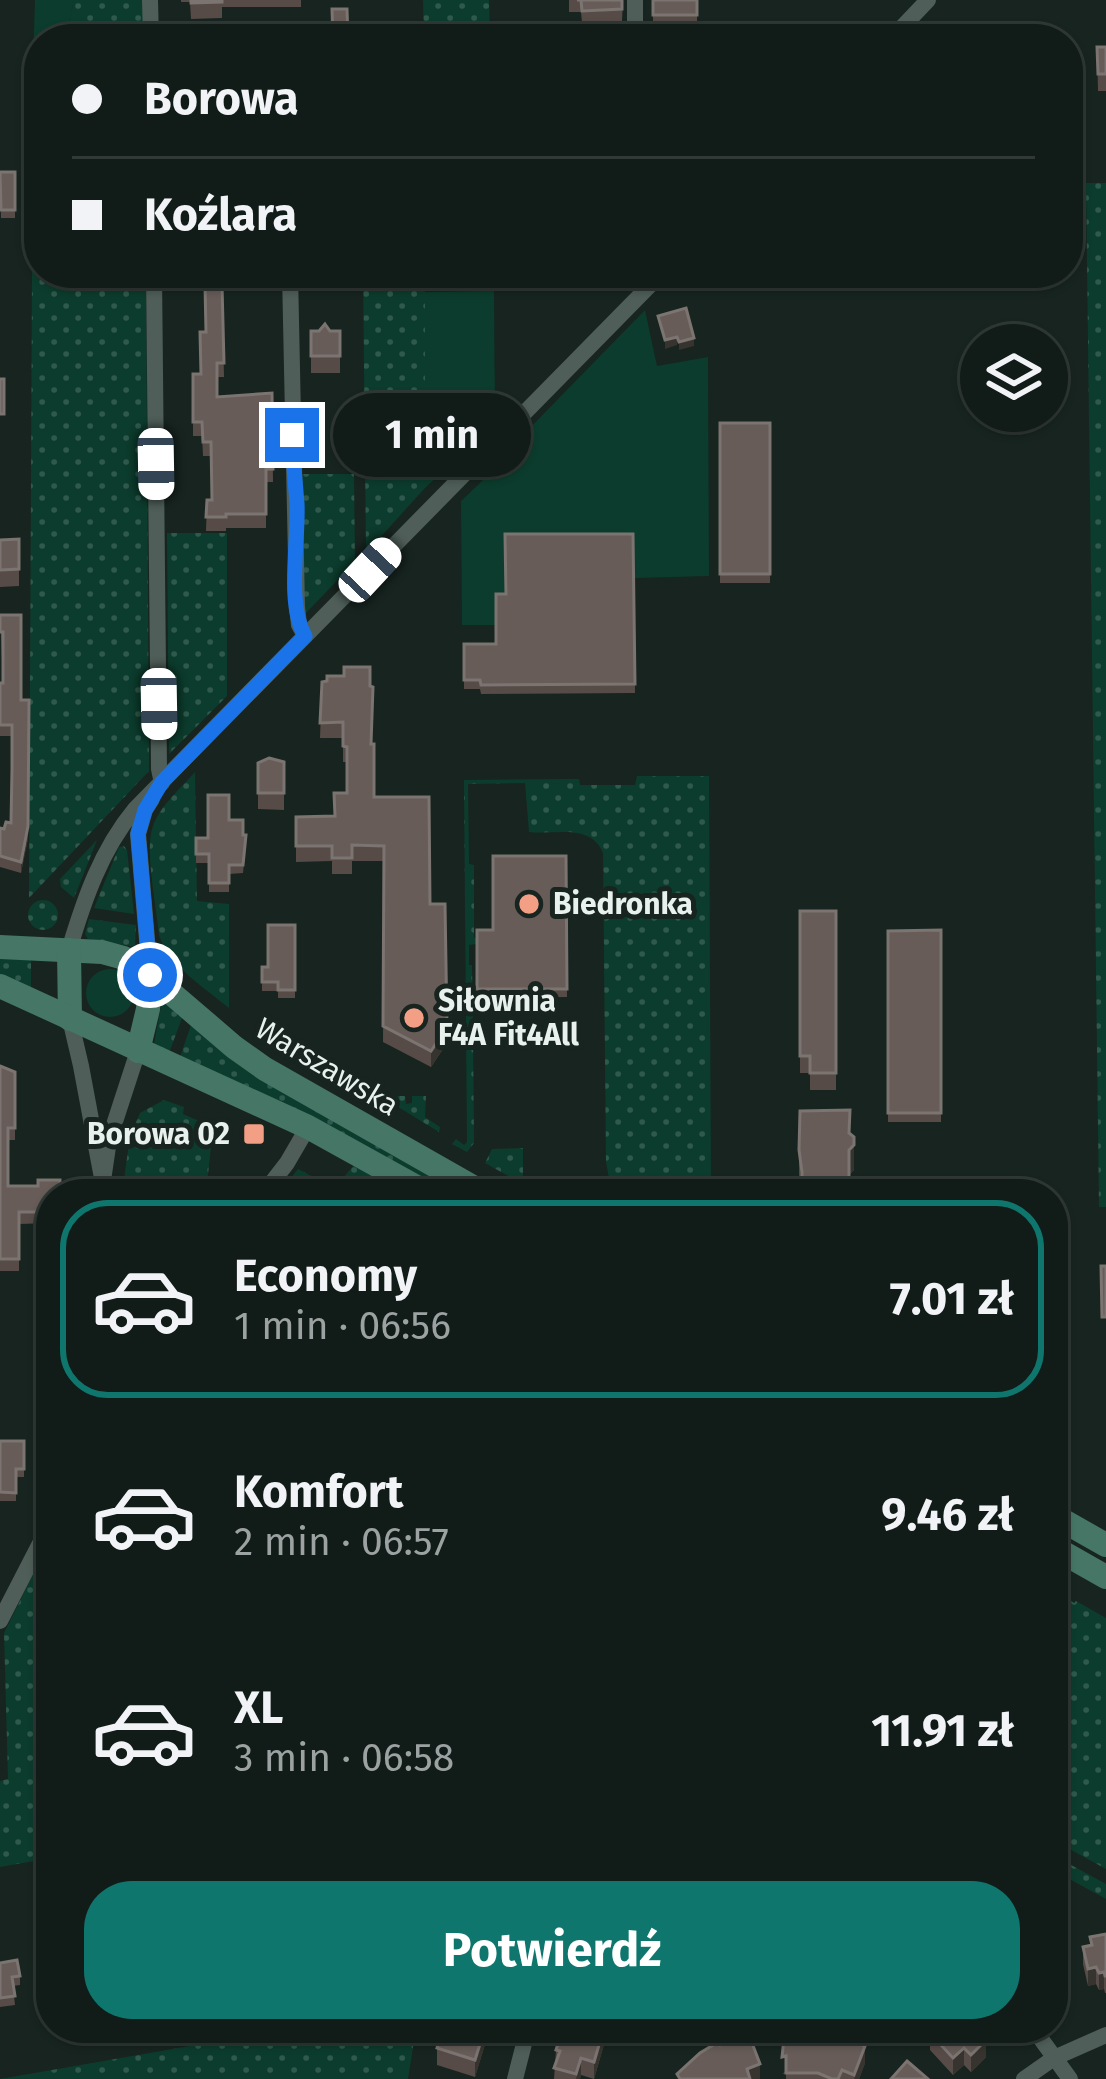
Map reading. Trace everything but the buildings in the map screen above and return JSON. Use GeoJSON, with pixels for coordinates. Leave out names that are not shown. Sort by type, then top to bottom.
{"type":"FeatureCollection","features":[{"type":"Feature","properties":{"kind":"main road"},"geometry":{"type":"LineString","coordinates":[[0,947],[69,950],[70,1019],[0,986]]}},
{"type":"Feature","properties":{"kind":"main road","name":"Warszawska"},"geometry":{"type":"LineString","coordinates":[[69,950],[124,958],[275,1075],[459,1179]]}},
{"type":"Feature","properties":{"kind":"main road"},"geometry":{"type":"LineString","coordinates":[[138,1051],[150,975]]}},
{"type":"Feature","properties":{"kind":"main road","name":"Warszawska"},"geometry":{"type":"LineString","coordinates":[[70,1019],[308,1127],[402,1179]]}},
{"type":"Feature","properties":{"kind":"main road"},"geometry":{"type":"LineString","coordinates":[[1068,1523],[1106,1544]]}},
{"type":"Feature","properties":{"kind":"main road"},"geometry":{"type":"LineString","coordinates":[[1068,1555],[1106,1577]]}},
{"type":"Feature","properties":{"kind":"street"},"geometry":{"type":"LineString","coordinates":[[905,24],[928,0]]}},
{"type":"Feature","properties":{"kind":"street"},"geometry":{"type":"LineString","coordinates":[[150,975],[138,834],[145,810],[162,782],[158,770],[154,288]]}},
{"type":"Feature","properties":{"kind":"street"},"geometry":{"type":"LineString","coordinates":[[290,288],[297,607],[305,636]]}},
{"type":"Feature","properties":{"kind":"street"},"geometry":{"type":"LineString","coordinates":[[69,950],[113,835],[135,808],[639,288]]}},
{"type":"Feature","properties":{"kind":"street"},"geometry":{"type":"LineString","coordinates":[[70,1019],[101,1179]]}},
{"type":"Feature","properties":{"kind":"street"},"geometry":{"type":"LineString","coordinates":[[103,1179],[113,1125],[138,1051]]}},
{"type":"Feature","properties":{"kind":"street"},"geometry":{"type":"LineString","coordinates":[[275,1179],[308,1127]]}},
{"type":"Feature","properties":{"kind":"street"},"geometry":{"type":"LineString","coordinates":[[0,1621],[36,1551]]}},
{"type":"Feature","properties":{"kind":"street"},"geometry":{"type":"LineString","coordinates":[[1024,2079],[1054,2058],[1106,2036]]}},
{"type":"Feature","properties":{"kind":"street"},"geometry":{"type":"LineString","coordinates":[[514,2079],[524,2043]]}},
{"type":"Feature","properties":{"kind":"street"},"geometry":{"type":"LineString","coordinates":[[1044,2043],[1070,2079]]}},
{"type":"Feature","properties":{"kind":"green space"},"geometry":{"type":"Polygon","coordinates":[[[35,0],[74,0],[68,24],[34,24],[35,0]]]}},
{"type":"Feature","properties":{"kind":"green space"},"geometry":{"type":"Polygon","coordinates":[[[74,0],[144,0],[144,24],[68,24],[74,0]]]}},
{"type":"Feature","properties":{"kind":"green space"},"geometry":{"type":"Polygon","coordinates":[[[423,0],[489,0],[490,24],[424,24],[423,0]]]}},
{"type":"Feature","properties":{"kind":"green space"},"geometry":{"type":"Polygon","coordinates":[[[1086,183],[1106,183],[1106,1207],[1099,1207],[1086,183]]]}},
{"type":"Feature","properties":{"kind":"green space"},"geometry":{"type":"Polygon","coordinates":[[[32,288],[146,288],[149,771],[29,898],[32,288]]]}},
{"type":"Feature","properties":{"kind":"green space"},"geometry":{"type":"Polygon","coordinates":[[[363,288],[425,288],[425,488],[366,553],[363,288]]]}},
{"type":"Feature","properties":{"kind":"green space"},"geometry":{"type":"Polygon","coordinates":[[[494,291],[495,422],[425,488],[425,292],[494,291]]]}},
{"type":"Feature","properties":{"kind":"green space"},"geometry":{"type":"Polygon","coordinates":[[[645,310],[657,366],[708,357],[709,576],[635,578],[635,693],[496,694],[496,625],[462,625],[461,501],[521,444],[519,439],[645,310]]]}},
{"type":"Feature","properties":{"kind":"green space"},"geometry":{"type":"Polygon","coordinates":[[[297,474],[354,474],[355,562],[304,615],[297,474]]]}},
{"type":"Feature","properties":{"kind":"green space"},"geometry":{"type":"Polygon","coordinates":[[[167,533],[227,533],[227,696],[169,754],[167,533]]]}},
{"type":"Feature","properties":{"kind":"green space"},"geometry":{"type":"Polygon","coordinates":[[[195,772],[197,901],[229,904],[229,1008],[179,966],[159,935],[150,864],[153,826],[195,772]]]}},
{"type":"Feature","properties":{"kind":"green space"},"geometry":{"type":"Polygon","coordinates":[[[637,776],[709,776],[711,1179],[609,1179],[603,853],[590,837],[581,834],[529,832],[525,783],[468,784],[477,944],[469,945],[474,1143],[467,1152],[452,1144],[456,1139],[464,1145],[467,1142],[464,780],[579,779],[580,785],[635,785],[637,776]]]}},
{"type":"Feature","properties":{"kind":"green space"},"geometry":{"type":"Polygon","coordinates":[[[97,840],[74,898],[61,887],[60,879],[97,840]]]}},
{"type":"Feature","properties":{"kind":"green space"},"geometry":{"type":"Polygon","coordinates":[[[124,846],[134,914],[94,908],[119,847],[124,846]]]}},
{"type":"Feature","properties":{"kind":"green space"},"geometry":{"type":"Polygon","coordinates":[[[43,900],[58,915],[43,930],[28,915],[43,900]]]}},
{"type":"Feature","properties":{"kind":"green space"},"geometry":{"type":"Polygon","coordinates":[[[89,919],[136,925],[135,947],[88,939],[89,919]]]}},
{"type":"Feature","properties":{"kind":"green space"},"geometry":{"type":"Polygon","coordinates":[[[0,957],[31,960],[31,988],[0,974],[0,957]]]}},
{"type":"Feature","properties":{"kind":"green space"},"geometry":{"type":"Polygon","coordinates":[[[110,969],[127,976],[134,993],[127,1010],[110,1017],[93,1010],[86,993],[93,976],[110,969]]]}},
{"type":"Feature","properties":{"kind":"green space"},"geometry":{"type":"Polygon","coordinates":[[[165,1003],[182,1018],[169,1053],[154,1044],[165,1003]]]}},
{"type":"Feature","properties":{"kind":"green space"},"geometry":{"type":"Polygon","coordinates":[[[191,1025],[440,1179],[425,1179],[180,1057],[191,1025]]]}},
{"type":"Feature","properties":{"kind":"green space"},"geometry":{"type":"Polygon","coordinates":[[[374,1087],[390,1096],[405,1096],[406,1104],[412,1103],[412,1096],[426,1096],[425,1117],[440,1127],[439,1132],[372,1091],[374,1087]]]}},
{"type":"Feature","properties":{"kind":"green space"},"geometry":{"type":"Polygon","coordinates":[[[164,1100],[213,1127],[208,1179],[124,1179],[130,1136],[140,1113],[164,1100]]]}},
{"type":"Feature","properties":{"kind":"green space"},"geometry":{"type":"Polygon","coordinates":[[[523,1148],[523,1179],[513,1179],[485,1163],[492,1149],[523,1148]]]}},
{"type":"Feature","properties":{"kind":"green space"},"geometry":{"type":"Polygon","coordinates":[[[354,1165],[379,1179],[345,1179],[354,1165]]]}},
{"type":"Feature","properties":{"kind":"green space"},"geometry":{"type":"Polygon","coordinates":[[[298,1169],[317,1179],[290,1179],[298,1169]]]}},
{"type":"Feature","properties":{"kind":"green space"},"geometry":{"type":"Polygon","coordinates":[[[36,1569],[36,1861],[0,1867],[0,1781],[8,1779],[4,1633],[36,1569]]]}},
{"type":"Feature","properties":{"kind":"green space"},"geometry":{"type":"Polygon","coordinates":[[[1068,1599],[1106,1618],[1106,1869],[1068,1848],[1068,1599]]]}},
{"type":"Feature","properties":{"kind":"green space"},"geometry":{"type":"Polygon","coordinates":[[[1068,1863],[1106,1884],[1106,1899],[1068,1878],[1068,1863]]]}},
{"type":"Feature","properties":{"kind":"green space"},"geometry":{"type":"Polygon","coordinates":[[[207,2043],[414,2043],[408,2079],[0,2079],[207,2043]]]}},
{"type":"Feature","properties":{"kind":"place","name":"Biedronka"},"geometry":{"type":"Point","coordinates":[529,904]}},
{"type":"Feature","properties":{"kind":"place","name":"Siłownia F4A Fit4All"},"geometry":{"type":"Point","coordinates":[414,1018]}},
{"type":"Feature","properties":{"kind":"place","name":"Borowa 02"},"geometry":{"type":"Point","coordinates":[254,1134]}},
{"type":"Feature","properties":{"kind":"route"},"geometry":{"type":"LineString","coordinates":[[150,975],[138,834],[145,810],[162,782],[305,636],[297,607],[292,435]]}}]}
